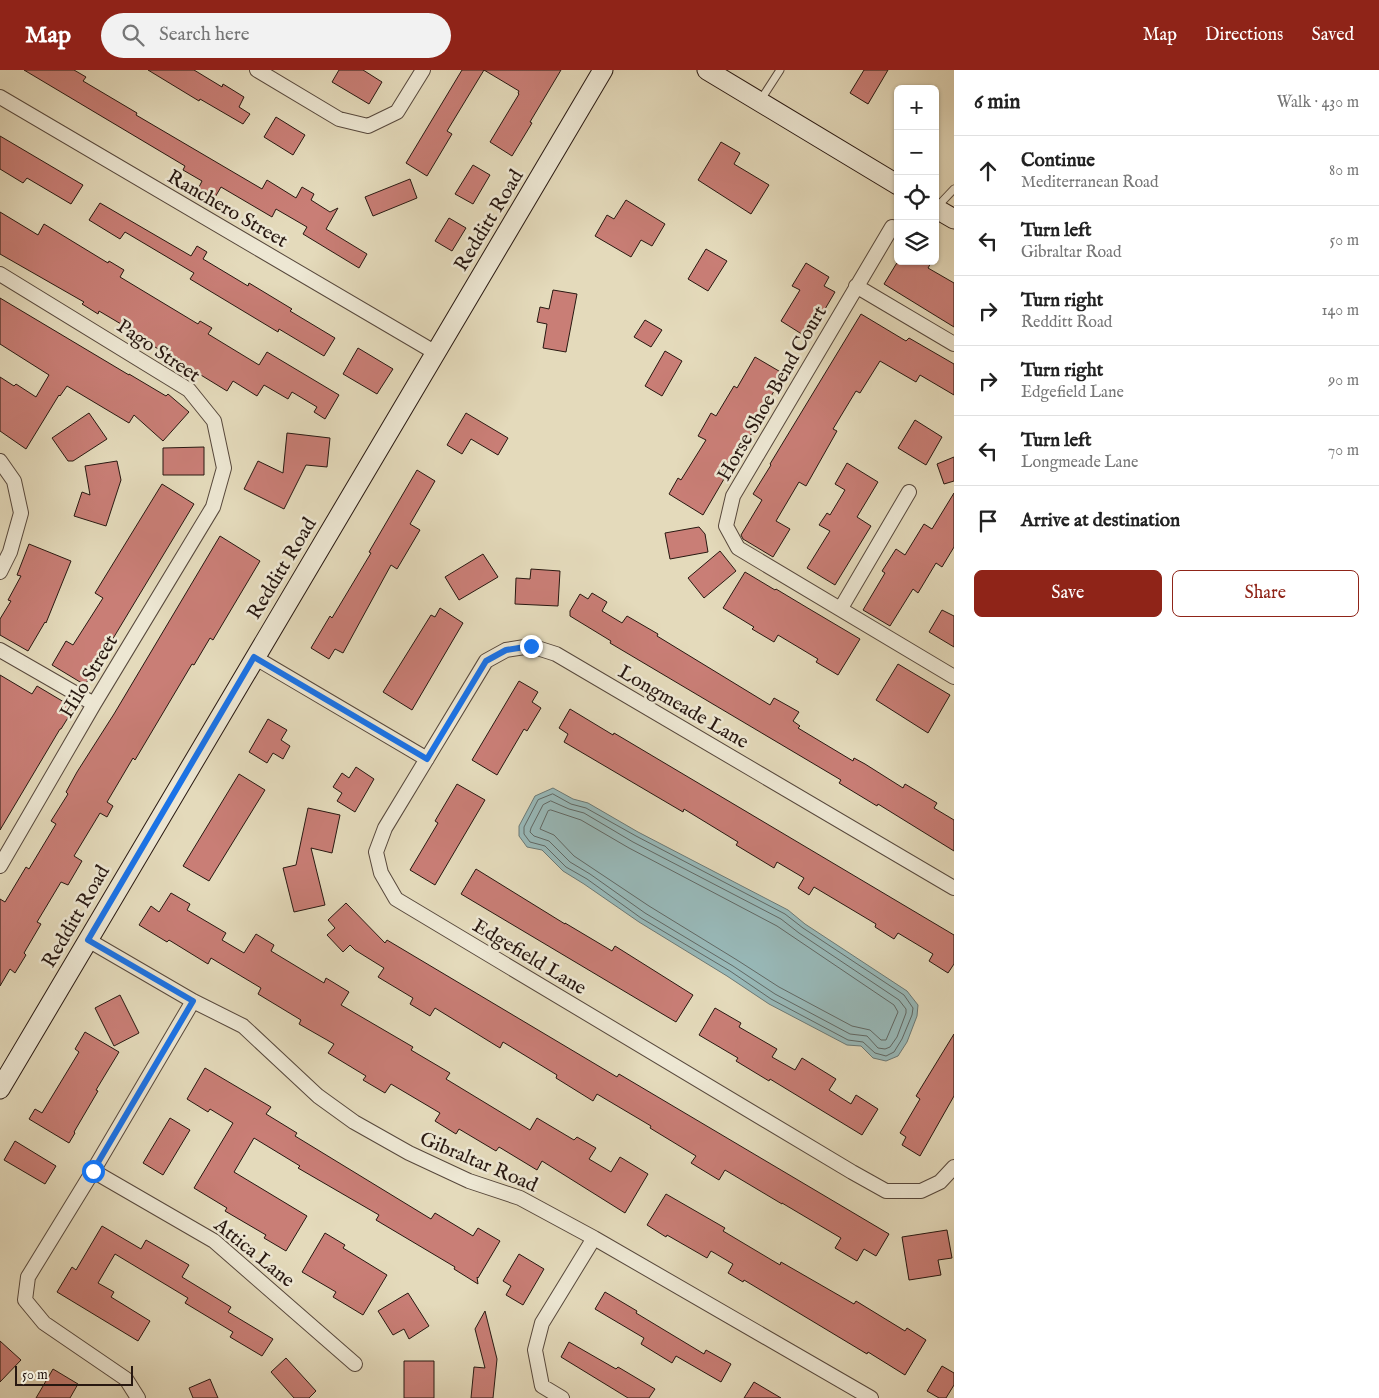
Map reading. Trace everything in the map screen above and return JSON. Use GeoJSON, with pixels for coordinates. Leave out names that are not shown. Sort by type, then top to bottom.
{"type":"FeatureCollection","features":[{"type":"Feature","properties":{"kind":"street"},"geometry":{"type":"LineString","coordinates":[[257,70],[340,119],[368,126],[398,112],[423,70]]}},
{"type":"Feature","properties":{"kind":"street","name":"Redditt Road"},"geometry":{"type":"LineString","coordinates":[[0,1089],[603,70]]}},
{"type":"Feature","properties":{"kind":"street"},"geometry":{"type":"LineString","coordinates":[[707,70],[894,183]]}},
{"type":"Feature","properties":{"kind":"street","name":"Ranchero Street"},"geometry":{"type":"LineString","coordinates":[[0,97],[436,353]]}},
{"type":"Feature","properties":{"kind":"street"},"geometry":{"type":"LineString","coordinates":[[939,210],[954,219]]}},
{"type":"Feature","properties":{"kind":"street","name":"Horse Shoe Bend Court"},"geometry":{"type":"LineString","coordinates":[[892,227],[734,496],[726,526],[738,548],[954,677]]}},
{"type":"Feature","properties":{"kind":"street","name":"Pago Street"},"geometry":{"type":"LineString","coordinates":[[1,278],[189,390],[214,421],[224,468],[213,507]]}},
{"type":"Feature","properties":{"kind":"street"},"geometry":{"type":"LineString","coordinates":[[856,286],[954,344]]}},
{"type":"Feature","properties":{"kind":"street"},"geometry":{"type":"LineString","coordinates":[[0,461],[14,481],[21,514],[10,552],[0,572]]}},
{"type":"Feature","properties":{"kind":"street"},"geometry":{"type":"LineString","coordinates":[[841,608],[909,492]]}},
{"type":"Feature","properties":{"kind":"street","name":"Hilo Street"},"geometry":{"type":"LineString","coordinates":[[0,866],[94,704],[213,507]]}},
{"type":"Feature","properties":{"kind":"street","name":"Longmeade Lane"},"geometry":{"type":"LineString","coordinates":[[427,759],[486,661],[506,650],[531,646],[556,654],[954,888]]}},
{"type":"Feature","properties":{"kind":"street"},"geometry":{"type":"LineString","coordinates":[[0,650],[94,704]]}},
{"type":"Feature","properties":{"kind":"street"},"geometry":{"type":"LineString","coordinates":[[254,657],[427,759]]}},
{"type":"Feature","properties":{"kind":"street","name":"Edgefield Lane"},"geometry":{"type":"LineString","coordinates":[[427,759],[385,828],[376,852],[381,874],[396,899],[886,1191],[921,1191],[940,1182],[954,1167]]}},
{"type":"Feature","properties":{"kind":"street","name":"Gibraltar Road"},"geometry":{"type":"LineString","coordinates":[[88,940],[193,1001],[243,1026],[318,1096],[354,1122],[409,1153],[470,1181],[520,1198],[594,1238],[871,1398]]}},
{"type":"Feature","properties":{"kind":"street"},"geometry":{"type":"LineString","coordinates":[[138,1398],[126,1379],[44,1323],[25,1300],[28,1277],[193,1001]]}},
{"type":"Feature","properties":{"kind":"street","name":"Attica Lane"},"geometry":{"type":"LineString","coordinates":[[93,1171],[214,1241],[355,1364]]}},
{"type":"Feature","properties":{"kind":"street"},"geometry":{"type":"LineString","coordinates":[[562,1398],[542,1386],[534,1350],[542,1323],[594,1238]]}},
{"type":"Feature","properties":{"kind":"lane"},"geometry":{"type":"LineString","coordinates":[[760,102],[780,70]]}},
{"type":"Feature","properties":{"kind":"lane"},"geometry":{"type":"LineString","coordinates":[[939,205],[954,189]]}},
{"type":"Feature","properties":{"kind":"water"},"geometry":{"type":"Polygon","coordinates":[[[553,788],[573,799],[588,803],[638,832],[788,910],[805,924],[907,991],[918,1005],[917,1016],[907,1042],[898,1056],[886,1061],[873,1058],[861,1046],[847,1045],[769,1004],[639,922],[563,871],[542,850],[527,847],[519,836],[519,826],[535,796],[553,788]]]}},
{"type":"Feature","properties":{"kind":"building"},"geometry":{"type":"Polygon","coordinates":[[[24,70],[74,70],[86,77],[83,81],[137,113],[136,115],[262,189],[267,180],[296,198],[302,187],[314,194],[311,200],[330,212],[338,208],[326,229],[367,254],[359,268],[303,234],[307,227],[276,209],[272,217],[221,187],[214,199],[198,189],[202,181],[183,170],[185,166],[24,70]]]}},
{"type":"Feature","properties":{"kind":"building"},"geometry":{"type":"Polygon","coordinates":[[[148,70],[194,70],[222,87],[223,84],[244,97],[239,107],[250,114],[243,124],[200,99],[199,101],[148,70]]]}},
{"type":"Feature","properties":{"kind":"building"},"geometry":{"type":"Polygon","coordinates":[[[339,70],[363,70],[382,82],[369,104],[332,82],[339,70]]]}},
{"type":"Feature","properties":{"kind":"building"},"geometry":{"type":"Polygon","coordinates":[[[462,70],[484,70],[447,131],[452,134],[427,176],[406,163],[462,70]]]}},
{"type":"Feature","properties":{"kind":"building"},"geometry":{"type":"Polygon","coordinates":[[[484,70],[561,70],[512,156],[490,142],[519,91],[484,70]]]}},
{"type":"Feature","properties":{"kind":"building"},"geometry":{"type":"Polygon","coordinates":[[[864,70],[888,70],[868,104],[850,93],[864,70]]]}},
{"type":"Feature","properties":{"kind":"building"},"geometry":{"type":"Polygon","coordinates":[[[276,117],[305,135],[293,155],[264,137],[276,117]]]}},
{"type":"Feature","properties":{"kind":"building"},"geometry":{"type":"Polygon","coordinates":[[[0,136],[83,185],[71,204],[27,178],[23,183],[0,169],[0,136]]]}},
{"type":"Feature","properties":{"kind":"building"},"geometry":{"type":"Polygon","coordinates":[[[721,142],[740,153],[734,164],[769,185],[751,214],[698,180],[721,142]]]}},
{"type":"Feature","properties":{"kind":"building"},"geometry":{"type":"Polygon","coordinates":[[[473,165],[490,175],[473,204],[455,194],[473,165]]]}},
{"type":"Feature","properties":{"kind":"building"},"geometry":{"type":"Polygon","coordinates":[[[410,179],[417,198],[373,216],[365,197],[410,179]]]}},
{"type":"Feature","properties":{"kind":"building"},"geometry":{"type":"Polygon","coordinates":[[[626,200],[665,224],[652,246],[641,240],[631,257],[595,236],[607,215],[614,219],[626,200]]]}},
{"type":"Feature","properties":{"kind":"building"},"geometry":{"type":"Polygon","coordinates":[[[100,203],[191,256],[197,246],[207,252],[203,259],[248,286],[249,283],[335,338],[324,356],[279,329],[278,332],[190,279],[194,273],[125,232],[120,239],[89,220],[100,203]]]}},
{"type":"Feature","properties":{"kind":"building"},"geometry":{"type":"Polygon","coordinates":[[[0,212],[38,235],[44,224],[108,263],[109,261],[124,270],[120,277],[198,324],[200,321],[212,328],[208,334],[259,365],[267,352],[339,395],[325,419],[314,412],[317,407],[292,392],[288,399],[264,385],[257,396],[233,381],[227,391],[142,339],[143,337],[99,311],[98,314],[82,304],[84,302],[0,254],[0,212]]]}},
{"type":"Feature","properties":{"kind":"building"},"geometry":{"type":"Polygon","coordinates":[[[449,218],[466,228],[452,251],[435,241],[449,218]]]}},
{"type":"Feature","properties":{"kind":"building"},"geometry":{"type":"Polygon","coordinates":[[[706,249],[727,261],[708,291],[688,279],[706,249]]]}},
{"type":"Feature","properties":{"kind":"building"},"geometry":{"type":"Polygon","coordinates":[[[806,263],[829,277],[824,286],[835,292],[808,338],[781,321],[800,290],[792,286],[806,263]]]}},
{"type":"Feature","properties":{"kind":"building"},"geometry":{"type":"Polygon","coordinates":[[[896,265],[930,265],[928,268],[954,283],[954,327],[884,284],[896,265]]]}},
{"type":"Feature","properties":{"kind":"building"},"geometry":{"type":"Polygon","coordinates":[[[553,290],[577,294],[566,352],[543,348],[547,324],[537,322],[540,307],[549,309],[553,290]]]}},
{"type":"Feature","properties":{"kind":"building"},"geometry":{"type":"Polygon","coordinates":[[[0,298],[129,375],[166,396],[168,394],[189,412],[163,441],[134,415],[129,423],[67,386],[59,395],[26,449],[0,431],[0,377],[14,386],[16,384],[36,397],[49,375],[0,344],[0,298]]]}},
{"type":"Feature","properties":{"kind":"building"},"geometry":{"type":"Polygon","coordinates":[[[861,314],[906,341],[909,338],[954,364],[954,395],[920,375],[916,382],[880,361],[860,393],[856,391],[833,429],[837,431],[806,486],[799,482],[776,521],[790,529],[773,557],[743,539],[741,535],[762,500],[753,494],[861,314]]]}},
{"type":"Feature","properties":{"kind":"building"},"geometry":{"type":"Polygon","coordinates":[[[645,320],[662,330],[651,347],[634,337],[645,320]]]}},
{"type":"Feature","properties":{"kind":"building"},"geometry":{"type":"Polygon","coordinates":[[[358,348],[393,369],[377,394],[343,374],[358,348]]]}},
{"type":"Feature","properties":{"kind":"building"},"geometry":{"type":"Polygon","coordinates":[[[665,351],[682,361],[662,396],[645,386],[665,351]]]}},
{"type":"Feature","properties":{"kind":"building"},"geometry":{"type":"Polygon","coordinates":[[[755,357],[784,374],[766,405],[768,407],[703,515],[669,494],[678,478],[681,480],[706,440],[698,436],[711,413],[716,416],[734,386],[737,388],[755,357]]]}},
{"type":"Feature","properties":{"kind":"building"},"geometry":{"type":"Polygon","coordinates":[[[89,413],[107,439],[73,461],[68,461],[52,438],[89,413]]]}},
{"type":"Feature","properties":{"kind":"building"},"geometry":{"type":"Polygon","coordinates":[[[466,413],[508,438],[498,455],[471,439],[462,454],[447,445],[466,413]]]}},
{"type":"Feature","properties":{"kind":"building"},"geometry":{"type":"Polygon","coordinates":[[[915,420],[942,437],[926,465],[898,448],[915,420]]]}},
{"type":"Feature","properties":{"kind":"building"},"geometry":{"type":"Polygon","coordinates":[[[287,433],[330,438],[327,467],[306,465],[284,509],[244,489],[258,461],[283,473],[287,433]]]}},
{"type":"Feature","properties":{"kind":"building"},"geometry":{"type":"Polygon","coordinates":[[[204,447],[204,475],[163,475],[163,448],[204,447]]]}},
{"type":"Feature","properties":{"kind":"building"},"geometry":{"type":"Polygon","coordinates":[[[954,457],[954,481],[944,484],[937,464],[954,457]]]}},
{"type":"Feature","properties":{"kind":"building"},"geometry":{"type":"Polygon","coordinates":[[[117,461],[121,480],[106,526],[74,516],[82,492],[90,495],[85,466],[117,461]]]}},
{"type":"Feature","properties":{"kind":"building"},"geometry":{"type":"Polygon","coordinates":[[[847,463],[878,482],[857,517],[871,526],[835,585],[807,568],[830,531],[819,525],[827,513],[830,515],[845,490],[835,484],[847,463]]]}},
{"type":"Feature","properties":{"kind":"building"},"geometry":{"type":"Polygon","coordinates":[[[417,470],[435,481],[410,524],[420,530],[397,569],[391,565],[343,653],[335,649],[329,659],[311,648],[330,616],[332,618],[371,553],[369,552],[417,470]]]}},
{"type":"Feature","properties":{"kind":"building"},"geometry":{"type":"Polygon","coordinates":[[[162,484],[194,504],[85,685],[52,665],[66,641],[73,645],[103,598],[95,593],[162,484]]]}},
{"type":"Feature","properties":{"kind":"building"},"geometry":{"type":"Polygon","coordinates":[[[954,493],[954,547],[942,567],[936,563],[918,593],[913,589],[890,626],[863,610],[885,573],[882,571],[896,549],[905,555],[924,524],[932,529],[954,493]]]}},
{"type":"Feature","properties":{"kind":"building"},"geometry":{"type":"Polygon","coordinates":[[[699,527],[705,534],[708,552],[670,559],[665,533],[699,527]]]}},
{"type":"Feature","properties":{"kind":"building"},"geometry":{"type":"Polygon","coordinates":[[[220,536],[260,561],[213,640],[210,638],[194,665],[192,664],[135,760],[133,758],[107,802],[113,806],[107,817],[100,813],[74,856],[82,861],[68,885],[61,882],[37,922],[41,924],[15,973],[10,969],[0,986],[0,899],[5,902],[26,867],[29,869],[56,824],[51,821],[68,794],[66,792],[77,772],[114,714],[220,536]]]}},
{"type":"Feature","properties":{"kind":"building"},"geometry":{"type":"Polygon","coordinates":[[[29,544],[71,561],[46,623],[28,651],[0,635],[0,619],[11,601],[8,600],[21,576],[17,575],[29,544]]]}},
{"type":"Feature","properties":{"kind":"building"},"geometry":{"type":"Polygon","coordinates":[[[720,551],[736,571],[704,598],[688,578],[720,551]]]}},
{"type":"Feature","properties":{"kind":"building"},"geometry":{"type":"Polygon","coordinates":[[[483,554],[498,577],[459,600],[445,577],[483,554]]]}},
{"type":"Feature","properties":{"kind":"building"},"geometry":{"type":"Polygon","coordinates":[[[531,569],[560,571],[558,606],[515,604],[516,578],[530,579],[531,569]]]}},
{"type":"Feature","properties":{"kind":"building"},"geometry":{"type":"Polygon","coordinates":[[[745,572],[860,639],[838,675],[816,662],[818,659],[778,635],[774,642],[723,608],[745,572]]]}},
{"type":"Feature","properties":{"kind":"building"},"geometry":{"type":"Polygon","coordinates":[[[592,593],[607,602],[602,611],[622,623],[627,616],[770,705],[774,698],[799,712],[793,721],[800,726],[798,728],[853,761],[854,758],[865,764],[903,788],[905,784],[937,803],[934,808],[954,820],[954,851],[878,804],[877,806],[839,783],[841,780],[610,643],[611,641],[570,616],[570,611],[580,594],[588,599],[592,593]]]}},
{"type":"Feature","properties":{"kind":"building"},"geometry":{"type":"Polygon","coordinates":[[[440,608],[463,623],[412,710],[383,692],[431,615],[435,617],[440,608]]]}},
{"type":"Feature","properties":{"kind":"building"},"geometry":{"type":"Polygon","coordinates":[[[942,610],[954,616],[954,647],[929,632],[942,610]]]}},
{"type":"Feature","properties":{"kind":"building"},"geometry":{"type":"Polygon","coordinates":[[[898,664],[950,695],[928,733],[876,700],[898,664]]]}},
{"type":"Feature","properties":{"kind":"building"},"geometry":{"type":"Polygon","coordinates":[[[0,675],[32,694],[37,686],[74,708],[0,830],[0,675]]]}},
{"type":"Feature","properties":{"kind":"building"},"geometry":{"type":"Polygon","coordinates":[[[519,681],[538,692],[532,702],[541,708],[527,731],[524,729],[497,775],[472,760],[519,681]]]}},
{"type":"Feature","properties":{"kind":"building"},"geometry":{"type":"Polygon","coordinates":[[[570,709],[613,735],[614,733],[954,935],[954,964],[948,973],[929,961],[933,954],[898,933],[894,939],[875,927],[876,924],[814,887],[809,895],[798,888],[804,878],[777,862],[774,868],[736,845],[738,842],[684,809],[683,812],[564,742],[568,734],[559,728],[570,709]]]}},
{"type":"Feature","properties":{"kind":"building"},"geometry":{"type":"Polygon","coordinates":[[[268,719],[287,730],[281,740],[290,746],[283,759],[273,753],[267,763],[249,752],[268,719]]]}},
{"type":"Feature","properties":{"kind":"building"},"geometry":{"type":"Polygon","coordinates":[[[356,767],[374,779],[355,812],[337,801],[342,793],[333,787],[342,773],[349,778],[356,767]]]}},
{"type":"Feature","properties":{"kind":"building"},"geometry":{"type":"Polygon","coordinates":[[[239,774],[265,790],[209,881],[183,866],[239,774]]]}},
{"type":"Feature","properties":{"kind":"building"},"geometry":{"type":"Polygon","coordinates":[[[457,784],[485,800],[435,885],[410,870],[438,823],[435,821],[457,784]]]}},
{"type":"Feature","properties":{"kind":"building"},"geometry":{"type":"Polygon","coordinates":[[[308,808],[340,815],[332,853],[311,848],[325,905],[294,912],[283,868],[296,865],[308,808]]]}},
{"type":"Feature","properties":{"kind":"building"},"geometry":{"type":"Polygon","coordinates":[[[476,869],[612,951],[615,946],[693,995],[676,1022],[461,894],[476,869]]]}},
{"type":"Feature","properties":{"kind":"building"},"geometry":{"type":"Polygon","coordinates":[[[171,893],[190,904],[187,910],[226,933],[222,940],[244,953],[256,934],[274,945],[271,951],[324,983],[326,978],[349,992],[341,1005],[413,1047],[411,1050],[450,1073],[446,1079],[530,1130],[537,1118],[574,1140],[577,1137],[596,1148],[589,1159],[611,1172],[620,1157],[648,1174],[625,1213],[542,1161],[537,1170],[499,1147],[496,1151],[459,1129],[456,1134],[435,1121],[440,1113],[391,1084],[385,1093],[363,1080],[366,1076],[328,1053],[334,1044],[299,1024],[301,1020],[258,994],[261,988],[211,958],[208,964],[169,940],[167,942],[139,925],[151,906],[159,912],[171,893]]]}},
{"type":"Feature","properties":{"kind":"building"},"geometry":{"type":"Polygon","coordinates":[[[346,903],[385,943],[387,940],[617,1077],[619,1074],[889,1234],[876,1256],[864,1249],[857,1261],[835,1248],[841,1238],[725,1170],[719,1180],[691,1163],[696,1156],[650,1128],[651,1126],[597,1094],[593,1101],[556,1078],[557,1075],[503,1042],[500,1048],[435,1008],[430,1016],[410,1004],[413,998],[378,977],[384,968],[350,945],[343,952],[327,935],[335,928],[328,920],[346,903]]]}},
{"type":"Feature","properties":{"kind":"building"},"geometry":{"type":"Polygon","coordinates":[[[120,995],[139,1033],[114,1046],[95,1008],[120,995]]]}},
{"type":"Feature","properties":{"kind":"building"},"geometry":{"type":"Polygon","coordinates":[[[715,1008],[741,1023],[739,1027],[777,1049],[772,1057],[795,1070],[802,1058],[836,1079],[829,1090],[851,1104],[856,1095],[878,1109],[862,1135],[770,1079],[769,1081],[736,1061],[738,1058],[699,1035],[715,1008]]]}},
{"type":"Feature","properties":{"kind":"building"},"geometry":{"type":"Polygon","coordinates":[[[85,1032],[119,1052],[96,1090],[98,1091],[69,1143],[29,1119],[35,1109],[42,1113],[79,1052],[75,1049],[85,1032]]]}},
{"type":"Feature","properties":{"kind":"building"},"geometry":{"type":"Polygon","coordinates":[[[954,1034],[954,1096],[920,1156],[902,1145],[906,1137],[900,1133],[920,1099],[916,1096],[954,1034]]]}},
{"type":"Feature","properties":{"kind":"building"},"geometry":{"type":"Polygon","coordinates":[[[205,1068],[271,1107],[266,1114],[297,1133],[295,1136],[431,1219],[435,1213],[473,1236],[478,1228],[500,1241],[477,1277],[478,1284],[454,1269],[455,1267],[376,1220],[379,1215],[298,1168],[300,1166],[254,1138],[234,1172],[307,1216],[286,1251],[264,1238],[266,1235],[225,1211],[227,1208],[194,1188],[233,1123],[210,1109],[208,1112],[187,1099],[205,1068]]]}},
{"type":"Feature","properties":{"kind":"building"},"geometry":{"type":"Polygon","coordinates":[[[170,1118],[190,1130],[163,1175],[143,1163],[170,1118]]]}},
{"type":"Feature","properties":{"kind":"building"},"geometry":{"type":"Polygon","coordinates":[[[15,1141],[56,1166],[45,1184],[4,1160],[15,1141]]]}},
{"type":"Feature","properties":{"kind":"building"},"geometry":{"type":"Polygon","coordinates":[[[666,1194],[725,1228],[723,1231],[780,1265],[781,1262],[854,1304],[856,1301],[905,1331],[907,1328],[926,1340],[905,1375],[744,1280],[743,1282],[728,1273],[733,1264],[711,1251],[707,1258],[647,1225],[666,1194]]]}},
{"type":"Feature","properties":{"kind":"building"},"geometry":{"type":"Polygon","coordinates":[[[102,1226],[141,1249],[146,1240],[189,1265],[182,1277],[231,1307],[228,1312],[273,1339],[262,1356],[230,1337],[233,1332],[185,1303],[188,1298],[115,1254],[98,1283],[114,1292],[111,1297],[150,1321],[138,1341],[57,1292],[72,1267],[76,1270],[102,1226]]]}},
{"type":"Feature","properties":{"kind":"building"},"geometry":{"type":"Polygon","coordinates":[[[947,1230],[952,1258],[938,1260],[941,1275],[909,1280],[902,1237],[947,1230]]]}},
{"type":"Feature","properties":{"kind":"building"},"geometry":{"type":"Polygon","coordinates":[[[325,1233],[345,1245],[343,1248],[387,1275],[363,1315],[333,1297],[336,1292],[302,1272],[325,1233]]]}},
{"type":"Feature","properties":{"kind":"building"},"geometry":{"type":"Polygon","coordinates":[[[519,1254],[544,1269],[523,1305],[506,1295],[511,1286],[503,1281],[519,1254]]]}},
{"type":"Feature","properties":{"kind":"building"},"geometry":{"type":"Polygon","coordinates":[[[605,1292],[704,1354],[706,1350],[731,1364],[721,1382],[676,1356],[672,1363],[641,1344],[644,1338],[595,1309],[605,1292]]]}},
{"type":"Feature","properties":{"kind":"building"},"geometry":{"type":"Polygon","coordinates":[[[408,1293],[429,1326],[409,1339],[404,1329],[393,1335],[378,1311],[408,1293]]]}},
{"type":"Feature","properties":{"kind":"building"},"geometry":{"type":"Polygon","coordinates":[[[485,1311],[497,1359],[493,1398],[471,1398],[474,1367],[485,1368],[475,1329],[485,1311]]]}},
{"type":"Feature","properties":{"kind":"building"},"geometry":{"type":"Polygon","coordinates":[[[0,1341],[21,1360],[0,1382],[0,1341]]]}},
{"type":"Feature","properties":{"kind":"building"},"geometry":{"type":"Polygon","coordinates":[[[569,1342],[616,1369],[618,1367],[655,1389],[649,1398],[628,1398],[561,1357],[569,1342]]]}},
{"type":"Feature","properties":{"kind":"building"},"geometry":{"type":"Polygon","coordinates":[[[286,1358],[316,1391],[309,1398],[294,1398],[271,1372],[286,1358]]]}},
{"type":"Feature","properties":{"kind":"building"},"geometry":{"type":"Polygon","coordinates":[[[404,1361],[434,1361],[434,1398],[404,1398],[404,1361]]]}},
{"type":"Feature","properties":{"kind":"building"},"geometry":{"type":"Polygon","coordinates":[[[942,1366],[954,1373],[954,1385],[946,1398],[939,1398],[927,1391],[942,1366]]]}},
{"type":"Feature","properties":{"kind":"building"},"geometry":{"type":"Polygon","coordinates":[[[53,1369],[78,1384],[70,1398],[36,1398],[53,1369]]]}},
{"type":"Feature","properties":{"kind":"building"},"geometry":{"type":"Polygon","coordinates":[[[210,1379],[218,1398],[193,1398],[189,1388],[210,1379]]]}},
{"type":"Feature","properties":{"kind":"building"},"geometry":{"type":"Polygon","coordinates":[[[754,1382],[781,1398],[744,1398],[754,1382]]]}},
{"type":"Feature","properties":{"kind":"route"},"geometry":{"type":"LineString","coordinates":[[93,1171],[193,1001],[88,940],[254,657],[427,759],[486,661],[506,650],[531,646]]}}]}
